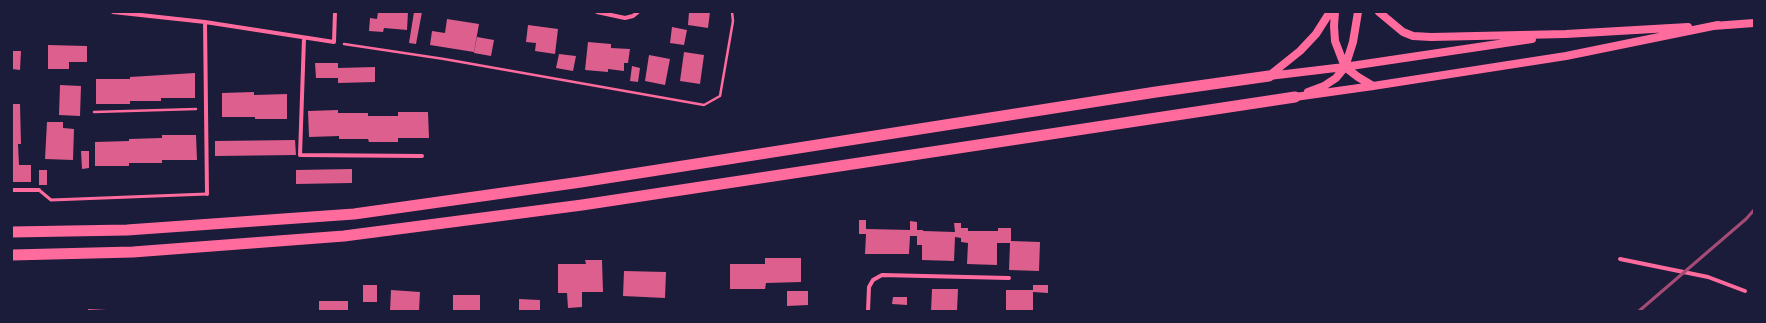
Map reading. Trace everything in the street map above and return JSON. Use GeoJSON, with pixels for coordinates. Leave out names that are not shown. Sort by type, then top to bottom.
{"type":"FeatureCollection","features":[{"type":"Feature","properties":{"kind":"highway"},"geometry":{"type":"LineString","coordinates":[[12,232],[127,230],[354,214],[581,182],[1156,92],[1269,76]]}},
{"type":"Feature","properties":{"kind":"highway"},"geometry":{"type":"LineString","coordinates":[[12,255],[133,252],[344,236],[582,205],[1294,97]]}},
{"type":"Feature","properties":{"kind":"main road"},"geometry":{"type":"LineString","coordinates":[[1269,76],[1300,51],[1316,34],[1330,12]]}},
{"type":"Feature","properties":{"kind":"main road"},"geometry":{"type":"LineString","coordinates":[[1336,12],[1335,40],[1345,67],[1373,86]]}},
{"type":"Feature","properties":{"kind":"main road"},"geometry":{"type":"LineString","coordinates":[[1294,97],[1324,86],[1336,78],[1345,67],[1353,42],[1358,12]]}},
{"type":"Feature","properties":{"kind":"main road"},"geometry":{"type":"LineString","coordinates":[[1379,12],[1390,23],[1403,32],[1413,36],[1566,34],[1754,23]]}},
{"type":"Feature","properties":{"kind":"main road"},"geometry":{"type":"LineString","coordinates":[[1294,97],[1566,56],[1718,25]]}},
{"type":"Feature","properties":{"kind":"main road"},"geometry":{"type":"LineString","coordinates":[[1269,76],[1345,67],[1566,34]]}},
{"type":"Feature","properties":{"kind":"street"},"geometry":{"type":"LineString","coordinates":[[113,12],[205,22],[334,42],[335,12]]}},
{"type":"Feature","properties":{"kind":"street"},"geometry":{"type":"LineString","coordinates":[[597,12],[625,18],[633,16],[638,12]]}},
{"type":"Feature","properties":{"kind":"street"},"geometry":{"type":"LineString","coordinates":[[205,22],[207,194]]}},
{"type":"Feature","properties":{"kind":"street"},"geometry":{"type":"LineString","coordinates":[[304,38],[300,155],[422,156]]}},
{"type":"Feature","properties":{"kind":"street"},"geometry":{"type":"LineString","coordinates":[[12,190],[39,190]]}},
{"type":"Feature","properties":{"kind":"street"},"geometry":{"type":"LineString","coordinates":[[1620,259],[1708,277],[1745,291]]}},
{"type":"Feature","properties":{"kind":"street"},"geometry":{"type":"LineString","coordinates":[[868,311],[869,287],[873,280],[882,275],[1009,278]]}},
{"type":"Feature","properties":{"kind":"lane"},"geometry":{"type":"LineString","coordinates":[[39,190],[51,200],[207,194]]}},
{"type":"Feature","properties":{"kind":"path"},"geometry":{"type":"LineString","coordinates":[[334,42],[444,59],[704,105],[720,96],[733,22],[732,12]]}},
{"type":"Feature","properties":{"kind":"path"},"geometry":{"type":"LineString","coordinates":[[94,112],[207,109]]}},
{"type":"Feature","properties":{"kind":"building"},"geometry":{"type":"Polygon","coordinates":[[[378,12],[408,12],[407,30],[384,28],[383,32],[369,31],[370,18],[377,19],[378,12]]]}},
{"type":"Feature","properties":{"kind":"building"},"geometry":{"type":"Polygon","coordinates":[[[414,12],[422,12],[416,44],[409,43],[414,12]]]}},
{"type":"Feature","properties":{"kind":"building"},"geometry":{"type":"Polygon","coordinates":[[[689,12],[710,12],[708,28],[688,25],[689,12]]]}},
{"type":"Feature","properties":{"kind":"building"},"geometry":{"type":"Polygon","coordinates":[[[447,19],[479,24],[474,52],[430,45],[432,31],[445,33],[447,19]]]}},
{"type":"Feature","properties":{"kind":"building"},"geometry":{"type":"Polygon","coordinates":[[[528,25],[558,29],[555,54],[535,51],[536,43],[526,42],[528,25]]]}},
{"type":"Feature","properties":{"kind":"building"},"geometry":{"type":"Polygon","coordinates":[[[672,27],[687,30],[684,45],[670,43],[672,27]]]}},
{"type":"Feature","properties":{"kind":"building"},"geometry":{"type":"Polygon","coordinates":[[[477,37],[494,40],[491,56],[474,53],[477,37]]]}},
{"type":"Feature","properties":{"kind":"building"},"geometry":{"type":"Polygon","coordinates":[[[588,42],[611,44],[611,48],[630,49],[628,63],[624,63],[624,71],[608,69],[608,72],[585,70],[588,42]]]}},
{"type":"Feature","properties":{"kind":"building"},"geometry":{"type":"Polygon","coordinates":[[[48,45],[87,46],[87,62],[69,62],[69,69],[48,69],[48,45]]]}},
{"type":"Feature","properties":{"kind":"building"},"geometry":{"type":"Polygon","coordinates":[[[12,51],[21,51],[20,70],[12,69],[12,51]]]}},
{"type":"Feature","properties":{"kind":"building"},"geometry":{"type":"Polygon","coordinates":[[[684,52],[704,55],[700,84],[680,81],[684,52]]]}},
{"type":"Feature","properties":{"kind":"building"},"geometry":{"type":"Polygon","coordinates":[[[559,54],[576,56],[573,71],[556,68],[559,54]]]}},
{"type":"Feature","properties":{"kind":"building"},"geometry":{"type":"Polygon","coordinates":[[[649,55],[670,59],[665,85],[645,81],[649,55]]]}},
{"type":"Feature","properties":{"kind":"building"},"geometry":{"type":"Polygon","coordinates":[[[315,63],[338,63],[338,68],[375,67],[375,82],[338,83],[338,78],[316,78],[315,63]]]}},
{"type":"Feature","properties":{"kind":"building"},"geometry":{"type":"Polygon","coordinates":[[[632,66],[640,68],[638,82],[630,81],[632,66]]]}},
{"type":"Feature","properties":{"kind":"building"},"geometry":{"type":"Polygon","coordinates":[[[195,73],[195,98],[161,98],[161,101],[130,101],[130,104],[96,104],[96,79],[130,79],[130,77],[195,73]]]}},
{"type":"Feature","properties":{"kind":"building"},"geometry":{"type":"Polygon","coordinates":[[[60,85],[81,86],[80,116],[59,115],[60,85]]]}},
{"type":"Feature","properties":{"kind":"building"},"geometry":{"type":"Polygon","coordinates":[[[254,92],[254,95],[287,94],[287,119],[222,117],[222,93],[254,92]]]}},
{"type":"Feature","properties":{"kind":"building"},"geometry":{"type":"Polygon","coordinates":[[[12,104],[20,104],[21,144],[18,144],[19,165],[31,165],[31,182],[12,182],[12,104]]]}},
{"type":"Feature","properties":{"kind":"building"},"geometry":{"type":"Polygon","coordinates":[[[338,110],[338,113],[368,113],[368,116],[398,116],[398,112],[428,112],[429,138],[398,138],[398,142],[369,142],[368,139],[339,139],[339,136],[309,137],[308,111],[338,110]]]}},
{"type":"Feature","properties":{"kind":"building"},"geometry":{"type":"Polygon","coordinates":[[[47,122],[63,122],[63,128],[74,129],[73,160],[45,159],[47,122]]]}},
{"type":"Feature","properties":{"kind":"building"},"geometry":{"type":"Polygon","coordinates":[[[162,135],[196,135],[197,160],[162,160],[162,163],[129,163],[129,166],[95,166],[95,142],[162,138],[162,135]]]}},
{"type":"Feature","properties":{"kind":"building"},"geometry":{"type":"Polygon","coordinates":[[[295,140],[296,155],[215,156],[215,141],[295,140]]]}},
{"type":"Feature","properties":{"kind":"building"},"geometry":{"type":"Polygon","coordinates":[[[81,151],[89,151],[89,168],[82,169],[81,151]]]}},
{"type":"Feature","properties":{"kind":"building"},"geometry":{"type":"Polygon","coordinates":[[[352,169],[352,183],[296,184],[296,170],[352,169]]]}},
{"type":"Feature","properties":{"kind":"building"},"geometry":{"type":"Polygon","coordinates":[[[39,170],[47,170],[47,185],[39,185],[39,170]]]}},
{"type":"Feature","properties":{"kind":"building"},"geometry":{"type":"Polygon","coordinates":[[[859,220],[866,220],[866,229],[910,230],[910,221],[917,222],[917,230],[923,231],[955,232],[954,223],[961,223],[961,228],[968,228],[968,231],[998,231],[998,228],[1011,228],[1011,241],[1040,242],[1039,271],[1009,270],[1010,243],[997,243],[997,265],[967,264],[968,243],[961,242],[961,238],[955,237],[954,261],[922,260],[922,245],[917,245],[917,236],[910,236],[909,254],[865,254],[866,234],[859,234],[859,220]]]}},
{"type":"Feature","properties":{"kind":"building"},"geometry":{"type":"Polygon","coordinates":[[[765,258],[801,258],[801,282],[766,283],[765,289],[730,289],[730,264],[765,264],[765,258]]]}},
{"type":"Feature","properties":{"kind":"building"},"geometry":{"type":"Polygon","coordinates":[[[585,260],[602,260],[603,292],[582,292],[582,307],[568,308],[567,293],[558,293],[558,264],[586,264],[585,260]]]}},
{"type":"Feature","properties":{"kind":"building"},"geometry":{"type":"Polygon","coordinates":[[[624,271],[666,272],[665,298],[623,296],[624,271]]]}},
{"type":"Feature","properties":{"kind":"building"},"geometry":{"type":"Polygon","coordinates":[[[363,285],[377,285],[377,302],[363,302],[363,285]]]}},
{"type":"Feature","properties":{"kind":"building"},"geometry":{"type":"Polygon","coordinates":[[[1033,285],[1048,285],[1048,293],[1033,292],[1033,311],[1006,311],[1006,290],[1033,290],[1033,285]]]}},
{"type":"Feature","properties":{"kind":"building"},"geometry":{"type":"Polygon","coordinates":[[[932,289],[958,289],[957,311],[931,311],[932,289]]]}},
{"type":"Feature","properties":{"kind":"building"},"geometry":{"type":"Polygon","coordinates":[[[391,290],[420,292],[419,311],[390,311],[391,290]]]}},
{"type":"Feature","properties":{"kind":"building"},"geometry":{"type":"Polygon","coordinates":[[[787,291],[808,291],[808,305],[787,306],[787,291]]]}},
{"type":"Feature","properties":{"kind":"building"},"geometry":{"type":"Polygon","coordinates":[[[453,295],[480,295],[480,311],[453,311],[453,295]]]}},
{"type":"Feature","properties":{"kind":"building"},"geometry":{"type":"Polygon","coordinates":[[[893,297],[907,297],[907,305],[892,304],[893,297]]]}},
{"type":"Feature","properties":{"kind":"building"},"geometry":{"type":"Polygon","coordinates":[[[519,299],[540,300],[540,311],[519,311],[519,299]]]}},
{"type":"Feature","properties":{"kind":"building"},"geometry":{"type":"Polygon","coordinates":[[[319,301],[348,301],[348,311],[319,311],[319,301]]]}},
{"type":"Feature","properties":{"kind":"building"},"geometry":{"type":"Polygon","coordinates":[[[88,309],[107,310],[107,311],[88,311],[88,309]]]}},
{"type":"Feature","properties":{"kind":"railway"},"geometry":{"type":"LineString","coordinates":[[1639,311],[1746,219],[1754,210]]}}]}
